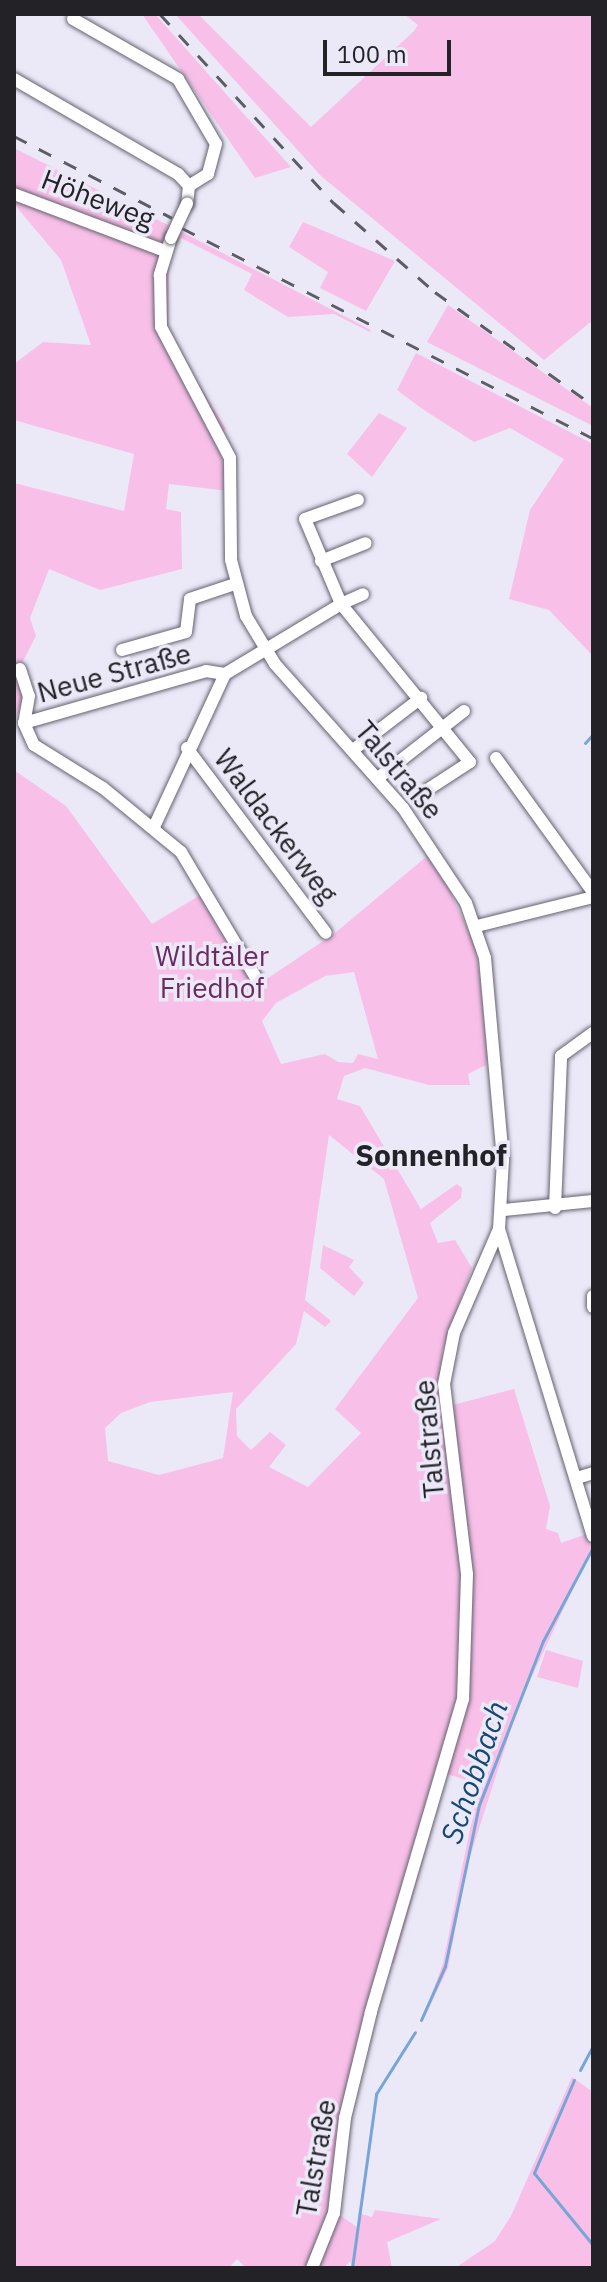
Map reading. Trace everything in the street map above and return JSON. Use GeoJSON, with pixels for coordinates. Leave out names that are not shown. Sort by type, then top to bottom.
{"type":"FeatureCollection","features":[{"type":"Feature","properties":{"kind":"street"},"geometry":{"type":"LineString","coordinates":[[73,19],[178,79],[216,144],[208,174],[189,186]]}},
{"type":"Feature","properties":{"kind":"street"},"geometry":{"type":"LineString","coordinates":[[14,79],[189,186]]}},
{"type":"Feature","properties":{"kind":"street"},"geometry":{"type":"LineString","coordinates":[[122,650],[186,632],[190,599],[234,582],[230,458],[165,343],[158,297],[165,251],[187,204],[189,186]]}},
{"type":"Feature","properties":{"kind":"street","name":"Höheweg"},"geometry":{"type":"LineString","coordinates":[[14,194],[165,251]]}},
{"type":"Feature","properties":{"kind":"street"},"geometry":{"type":"LineString","coordinates":[[358,500],[305,519],[341,604],[421,698],[470,762],[424,792]]}},
{"type":"Feature","properties":{"kind":"street"},"geometry":{"type":"LineString","coordinates":[[322,562],[366,543]]}},
{"type":"Feature","properties":{"kind":"street","name":"Talstraße"},"geometry":{"type":"LineString","coordinates":[[234,582],[263,649],[378,778],[439,856],[477,926],[491,1005],[504,1210],[499,1229],[454,1333],[444,1384],[467,1574],[463,1699],[371,2012],[345,2118],[334,2213],[312,2268]]}},
{"type":"Feature","properties":{"kind":"street"},"geometry":{"type":"LineString","coordinates":[[154,827],[187,748],[225,674],[263,649],[363,594]]}},
{"type":"Feature","properties":{"kind":"street","name":"Neue Straße"},"geometry":{"type":"LineString","coordinates":[[20,669],[29,696],[24,723],[206,671],[225,674]]}},
{"type":"Feature","properties":{"kind":"street"},"geometry":{"type":"LineString","coordinates":[[353,750],[421,698]]}},
{"type":"Feature","properties":{"kind":"street"},"geometry":{"type":"LineString","coordinates":[[378,778],[464,711]]}},
{"type":"Feature","properties":{"kind":"street"},"geometry":{"type":"LineString","coordinates":[[24,723],[34,745],[154,827],[181,852],[258,981]]}},
{"type":"Feature","properties":{"kind":"street","name":"Waldackerweg"},"geometry":{"type":"LineString","coordinates":[[187,748],[326,933]]}},
{"type":"Feature","properties":{"kind":"street"},"geometry":{"type":"LineString","coordinates":[[477,926],[593,895],[496,758]]}},
{"type":"Feature","properties":{"kind":"street"},"geometry":{"type":"LineString","coordinates":[[555,1208],[561,1056],[593,1033]]}},
{"type":"Feature","properties":{"kind":"street"},"geometry":{"type":"LineString","coordinates":[[504,1210],[555,1208],[593,1201]]}},
{"type":"Feature","properties":{"kind":"street"},"geometry":{"type":"LineString","coordinates":[[499,1229],[593,1536]]}},
{"type":"Feature","properties":{"kind":"street"},"geometry":{"type":"LineString","coordinates":[[593,1296],[593,1307]]}},
{"type":"Feature","properties":{"kind":"street"},"geometry":{"type":"LineString","coordinates":[[577,1478],[593,1473]]}},
{"type":"Feature","properties":{"kind":"green space"},"geometry":{"type":"Polygon","coordinates":[[[142,14],[155,14],[291,167],[255,178],[142,14]]]}},
{"type":"Feature","properties":{"kind":"green space"},"geometry":{"type":"Polygon","coordinates":[[[175,14],[198,14],[311,127],[414,31],[418,25],[404,14],[593,14],[593,320],[544,360],[321,176],[175,14]]]}},
{"type":"Feature","properties":{"kind":"green space"},"geometry":{"type":"Polygon","coordinates":[[[14,148],[170,226],[168,334],[226,429],[217,437],[229,491],[169,484],[166,509],[181,512],[182,569],[100,590],[49,569],[30,618],[36,636],[18,671],[26,689],[14,725],[14,483],[124,511],[134,454],[14,420],[14,364],[43,342],[91,345],[61,260],[14,204],[14,148]]]}},
{"type":"Feature","properties":{"kind":"green space"},"geometry":{"type":"Polygon","coordinates":[[[303,222],[395,261],[366,311],[320,288],[328,272],[289,247],[303,222]]]}},
{"type":"Feature","properties":{"kind":"green space"},"geometry":{"type":"Polygon","coordinates":[[[180,231],[370,332],[334,314],[288,317],[244,290],[252,274],[177,236],[180,231]]]}},
{"type":"Feature","properties":{"kind":"green space"},"geometry":{"type":"Polygon","coordinates":[[[448,305],[593,408],[593,426],[427,342],[448,305]]]}},
{"type":"Feature","properties":{"kind":"green space"},"geometry":{"type":"Polygon","coordinates":[[[416,353],[593,444],[593,656],[549,610],[509,599],[530,510],[564,459],[510,428],[474,442],[421,408],[397,390],[416,353]]]}},
{"type":"Feature","properties":{"kind":"green space"},"geometry":{"type":"Polygon","coordinates":[[[379,413],[407,428],[372,477],[347,454],[379,413]]]}},
{"type":"Feature","properties":{"kind":"green space","name":"Wildtäler Friedhof"},"geometry":{"type":"Polygon","coordinates":[[[14,770],[66,806],[152,924],[202,894],[255,987],[335,933],[432,852],[476,948],[489,1052],[486,1065],[468,1074],[470,1085],[429,1085],[365,1068],[344,1076],[337,1099],[360,1106],[421,1209],[457,1184],[462,1188],[461,1198],[430,1223],[438,1243],[455,1240],[472,1268],[443,1349],[440,1382],[449,1406],[514,1389],[550,1506],[546,1529],[558,1533],[561,1543],[587,1534],[592,1548],[519,1704],[467,1866],[448,1968],[421,2025],[443,1963],[479,1784],[447,1774],[394,1964],[386,1964],[345,2100],[338,2214],[360,2229],[358,2213],[372,2217],[375,2210],[441,2219],[387,2242],[392,2268],[352,2268],[350,2261],[344,2268],[246,2268],[237,2259],[229,2268],[14,2268],[14,770]],[[354,972],[325,976],[276,1003],[262,1021],[281,1064],[325,1054],[338,1062],[353,1063],[358,1054],[378,1059],[354,972]],[[329,1135],[305,1300],[331,1321],[325,1327],[304,1311],[296,1344],[236,1409],[237,1436],[251,1450],[270,1432],[286,1445],[269,1467],[308,1487],[361,1433],[335,1409],[418,1298],[384,1179],[329,1135]],[[233,1392],[150,1402],[121,1413],[105,1428],[108,1461],[159,1475],[223,1458],[233,1392]]]}},
{"type":"Feature","properties":{"kind":"green space"},"geometry":{"type":"Polygon","coordinates":[[[323,1245],[354,1260],[349,1267],[364,1283],[354,1296],[320,1268],[323,1245]]]}},
{"type":"Feature","properties":{"kind":"green space"},"geometry":{"type":"Polygon","coordinates":[[[546,1650],[583,1661],[578,1688],[537,1677],[546,1650]]]}},
{"type":"Feature","properties":{"kind":"green space"},"geometry":{"type":"Polygon","coordinates":[[[572,2077],[593,2092],[593,2268],[455,2268],[495,2241],[511,2216],[572,2077]]]}},
{"type":"Feature","properties":{"kind":"waterway"},"geometry":{"type":"LineString","coordinates":[[585,743],[593,734]]}},
{"type":"Feature","properties":{"kind":"waterway","name":"Schobbach"},"geometry":{"type":"LineString","coordinates":[[421,2020],[445,1966],[479,1805],[543,1641],[593,1547]]}},
{"type":"Feature","properties":{"kind":"waterway","name":"Schobbach"},"geometry":{"type":"LineString","coordinates":[[352,2268],[376,2094],[415,2032]]}},
{"type":"Feature","properties":{"kind":"waterway"},"geometry":{"type":"LineString","coordinates":[[580,2070],[593,2046]]}},
{"type":"Feature","properties":{"kind":"waterway"},"geometry":{"type":"LineString","coordinates":[[574,2080],[534,2173],[593,2245]]}},
{"type":"Feature","properties":{"kind":"railway"},"geometry":{"type":"LineString","coordinates":[[160,14],[334,203],[435,292],[593,405]]}},
{"type":"Feature","properties":{"kind":"railway"},"geometry":{"type":"LineString","coordinates":[[14,136],[172,218]]}},
{"type":"Feature","properties":{"kind":"railway"},"geometry":{"type":"LineString","coordinates":[[182,228],[593,438]]}},
{"type":"Feature","properties":{"kind":"district","name":"Sonnenhof"},"geometry":{"type":"Point","coordinates":[431,1155]}}]}
